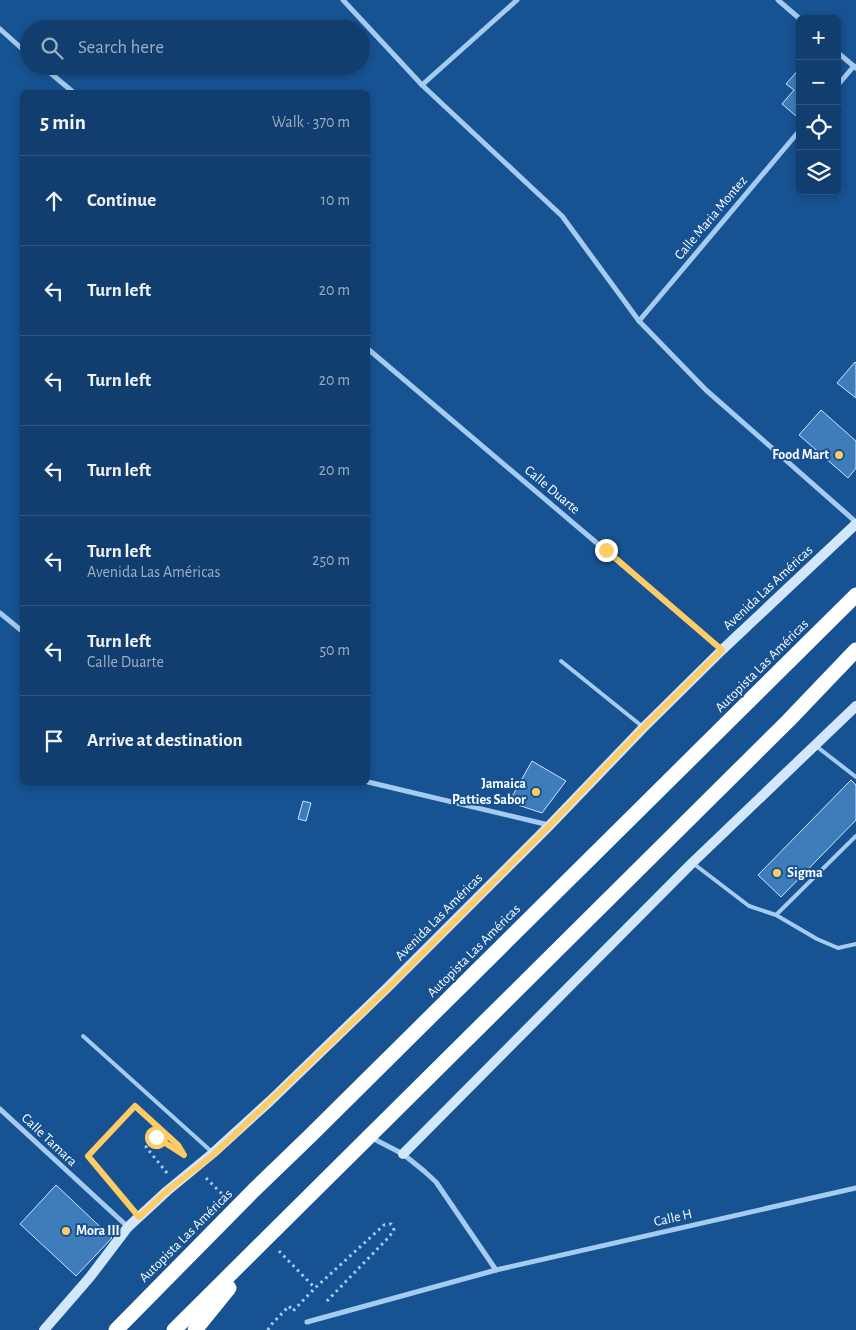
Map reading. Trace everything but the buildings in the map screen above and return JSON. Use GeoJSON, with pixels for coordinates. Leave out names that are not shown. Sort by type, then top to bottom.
{"type":"FeatureCollection","features":[{"type":"Feature","properties":{"kind":"highway","name":"Autopista Las Américas"},"geometry":{"type":"LineString","coordinates":[[116,1330],[254,1190],[856,596]]}},
{"type":"Feature","properties":{"kind":"highway"},"geometry":{"type":"LineString","coordinates":[[174,1330],[789,720],[856,650]]}},
{"type":"Feature","properties":{"kind":"highway"},"geometry":{"type":"LineString","coordinates":[[196,1330],[269,1237]]}},
{"type":"Feature","properties":{"kind":"street"},"geometry":{"type":"LineString","coordinates":[[343,0],[362,20]]}},
{"type":"Feature","properties":{"kind":"street"},"geometry":{"type":"LineString","coordinates":[[422,85],[517,0]]}},
{"type":"Feature","properties":{"kind":"street"},"geometry":{"type":"LineString","coordinates":[[778,0],[796,16]]}},
{"type":"Feature","properties":{"kind":"street"},"geometry":{"type":"LineString","coordinates":[[0,29],[20,46]]}},
{"type":"Feature","properties":{"kind":"street"},"geometry":{"type":"LineString","coordinates":[[370,29],[422,85],[562,216],[639,321],[706,390],[856,523]]}},
{"type":"Feature","properties":{"kind":"street"},"geometry":{"type":"LineString","coordinates":[[841,55],[855,67],[841,82]]}},
{"type":"Feature","properties":{"kind":"street"},"geometry":{"type":"LineString","coordinates":[[52,75],[70,90]]}},
{"type":"Feature","properties":{"kind":"street","name":"Calle Maria Montez"},"geometry":{"type":"LineString","coordinates":[[639,321],[796,135]]}},
{"type":"Feature","properties":{"kind":"street","name":"Calle Duarte"},"geometry":{"type":"LineString","coordinates":[[370,351],[722,650]]}},
{"type":"Feature","properties":{"kind":"street","name":"Avenida Las Américas"},"geometry":{"type":"LineString","coordinates":[[44,1330],[90,1277],[128,1227],[167,1191],[214,1154],[388,988],[550,825],[643,728],[856,523]]}},
{"type":"Feature","properties":{"kind":"street"},"geometry":{"type":"LineString","coordinates":[[0,613],[20,629]]}},
{"type":"Feature","properties":{"kind":"street"},"geometry":{"type":"LineString","coordinates":[[403,1154],[692,863],[856,706]]}},
{"type":"Feature","properties":{"kind":"street"},"geometry":{"type":"LineString","coordinates":[[370,782],[550,825]]}},
{"type":"Feature","properties":{"kind":"street","name":"Calle Tamara"},"geometry":{"type":"LineString","coordinates":[[0,1110],[128,1227]]}},
{"type":"Feature","properties":{"kind":"street"},"geometry":{"type":"LineString","coordinates":[[370,1137],[403,1154],[436,1182],[496,1270]]}},
{"type":"Feature","properties":{"kind":"street","name":"Calle H"},"geometry":{"type":"LineString","coordinates":[[306,1322],[496,1270],[856,1188]]}},
{"type":"Feature","properties":{"kind":"lane"},"geometry":{"type":"LineString","coordinates":[[561,661],[643,728]]}},
{"type":"Feature","properties":{"kind":"lane"},"geometry":{"type":"LineString","coordinates":[[816,746],[856,776]]}},
{"type":"Feature","properties":{"kind":"lane"},"geometry":{"type":"LineString","coordinates":[[776,915],[856,836]]}},
{"type":"Feature","properties":{"kind":"lane"},"geometry":{"type":"LineString","coordinates":[[692,863],[750,906],[776,915],[817,939],[838,948],[856,944]]}},
{"type":"Feature","properties":{"kind":"lane"},"geometry":{"type":"LineString","coordinates":[[83,1036],[214,1154]]}},
{"type":"Feature","properties":{"kind":"path"},"geometry":{"type":"LineString","coordinates":[[139,1217],[88,1156],[135,1106],[178,1145],[184,1155],[156,1137],[146,1147],[159,1165]]}},
{"type":"Feature","properties":{"kind":"path"},"geometry":{"type":"LineString","coordinates":[[268,1330],[289,1306],[293,1310],[384,1225],[391,1224],[394,1230],[390,1237],[306,1322]]}},
{"type":"Feature","properties":{"kind":"place","name":"Food Mart"},"geometry":{"type":"Point","coordinates":[839,455]}},
{"type":"Feature","properties":{"kind":"place","name":"Jamaica Patties Sabor"},"geometry":{"type":"Point","coordinates":[536,792]}},
{"type":"Feature","properties":{"kind":"place","name":"Sigma"},"geometry":{"type":"Point","coordinates":[777,873]}},
{"type":"Feature","properties":{"kind":"place","name":"Mora III"},"geometry":{"type":"Point","coordinates":[66,1231]}},
{"type":"Feature","properties":{"kind":"route"},"geometry":{"type":"LineString","coordinates":[[156,1137],[184,1155],[178,1145],[135,1106],[88,1156],[139,1217],[167,1191],[214,1154],[388,988],[722,650],[606,550]]}}]}
